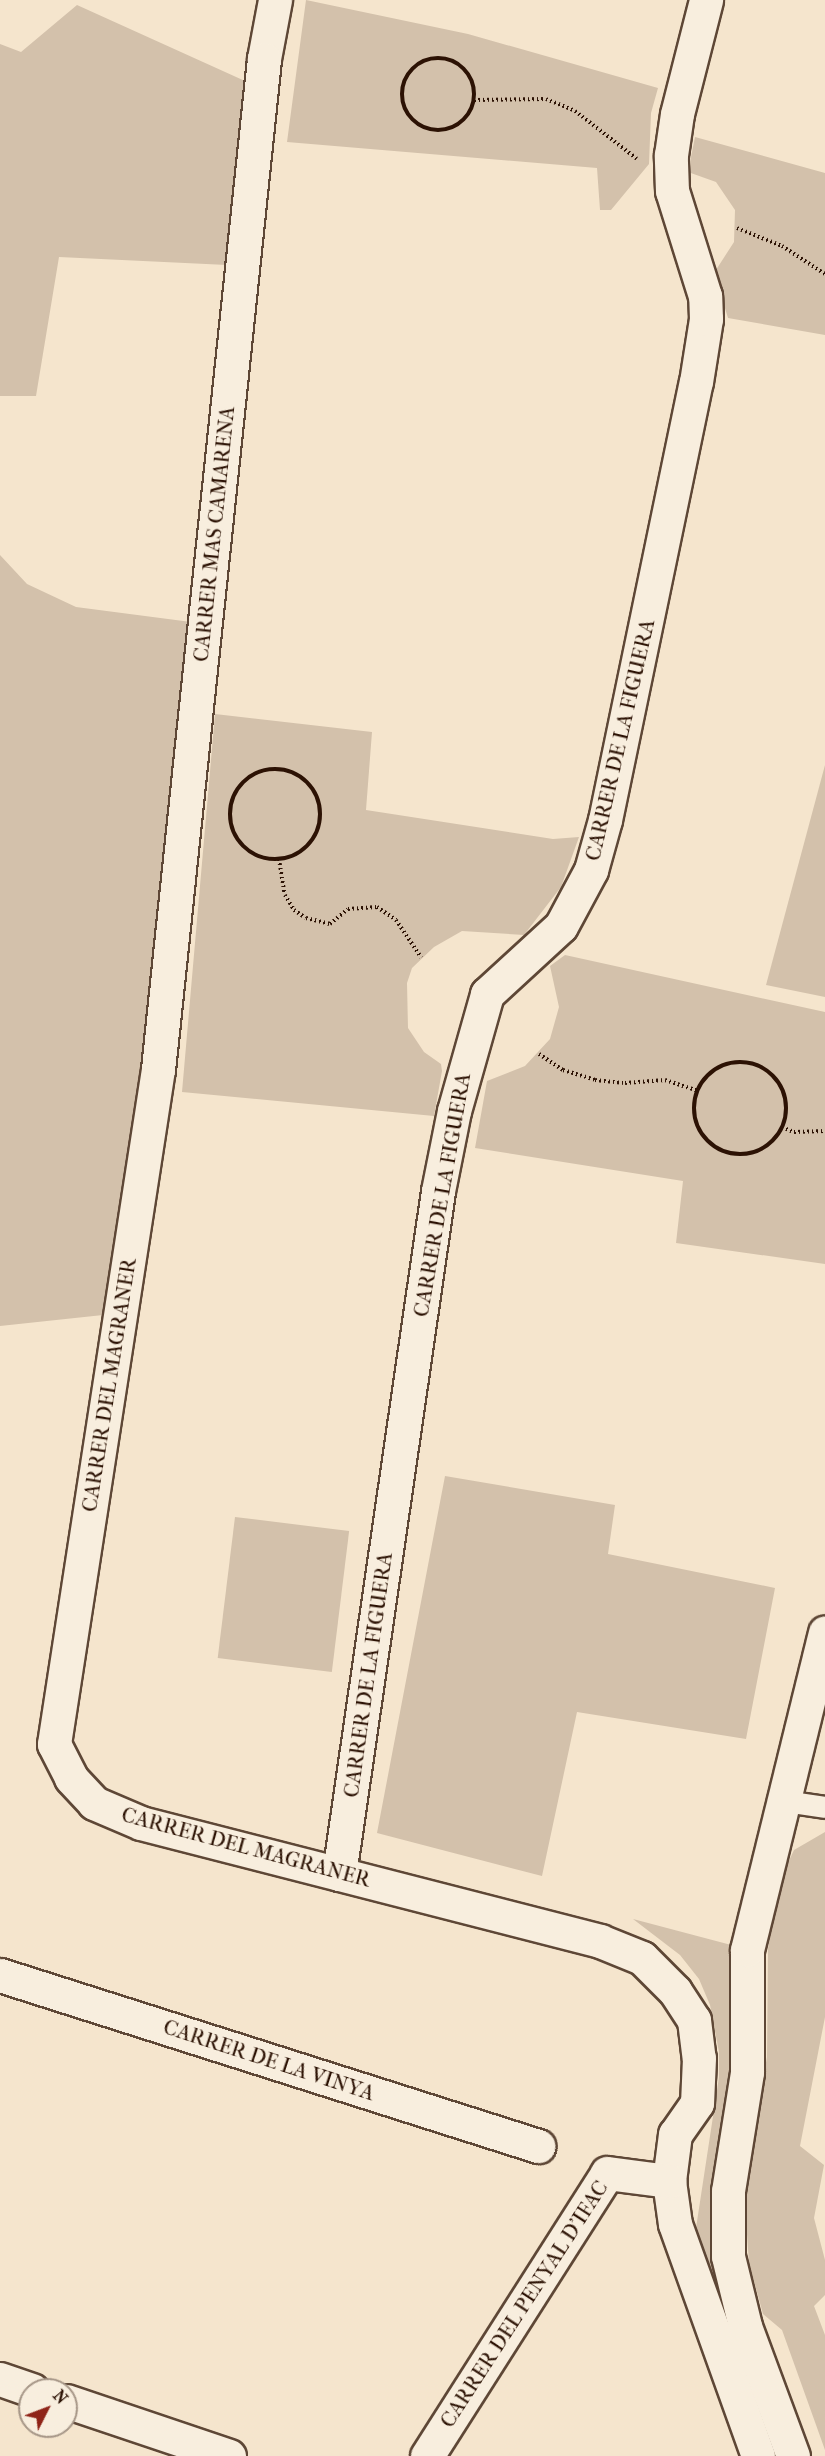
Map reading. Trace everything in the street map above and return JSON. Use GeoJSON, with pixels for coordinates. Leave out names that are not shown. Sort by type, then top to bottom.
{"type":"FeatureCollection","features":[{"type":"Feature","properties":{"kind":"street","name":"CARRER MAS CAMARENA"},"geometry":{"type":"LineString","coordinates":[[158,1069],[264,59],[275,0]]}},
{"type":"Feature","properties":{"kind":"street","name":"CARRER DE LA FIGUERA"},"geometry":{"type":"LineString","coordinates":[[339,1874],[437,1203],[454,1111],[487,994],[561,926],[575,906],[594,862],[696,382],[706,319],[705,296],[672,191],[671,155],[677,114],[706,0]]}},
{"type":"Feature","properties":{"kind":"street","name":"CARRER DEL MAGRANER"},"geometry":{"type":"LineString","coordinates":[[158,1069],[54,1744],[71,1778],[94,1803],[141,1823],[600,1941],[642,1958],[675,1991],[694,2020],[699,2058],[697,2103],[675,2134],[669,2181],[682,2244],[758,2456]]}},
{"type":"Feature","properties":{"kind":"street"},"geometry":{"type":"LineString","coordinates":[[793,2456],[745,2326],[728,2256],[728,2191],[747,2072],[747,1950],[825,1632]]}},
{"type":"Feature","properties":{"kind":"street","name":"CARRER DE LA VINYA"},"geometry":{"type":"LineString","coordinates":[[0,1975],[538,2146]]}},
{"type":"Feature","properties":{"kind":"street","name":"CARRER DEL PENYAL D'IFAC"},"geometry":{"type":"LineString","coordinates":[[427,2456],[607,2173],[669,2181]]}},
{"type":"Feature","properties":{"kind":"street"},"geometry":{"type":"LineString","coordinates":[[0,2379],[18,2385]]}},
{"type":"Feature","properties":{"kind":"street"},"geometry":{"type":"LineString","coordinates":[[78,2406],[229,2456]]}},
{"type":"Feature","properties":{"kind":"lane"},"geometry":{"type":"LineString","coordinates":[[784,1801],[825,1807]]}},
{"type":"Feature","properties":{"kind":"path"},"geometry":{"type":"LineString","coordinates":[[439,57],[461,66],[474,88],[474,100],[470,111],[454,127],[431,130],[411,119],[405,109],[402,87],[415,65],[439,57]]}},
{"type":"Feature","properties":{"kind":"path"},"geometry":{"type":"LineString","coordinates":[[474,100],[546,99],[574,111],[640,162]]}},
{"type":"Feature","properties":{"kind":"path"},"geometry":{"type":"LineString","coordinates":[[737,228],[782,246],[825,274]]}},
{"type":"Feature","properties":{"kind":"path"},"geometry":{"type":"LineString","coordinates":[[276,768],[304,778],[314,789],[321,817],[310,844],[299,853],[279,859],[257,855],[245,847],[230,820],[231,804],[246,778],[276,768]]}},
{"type":"Feature","properties":{"kind":"path"},"geometry":{"type":"LineString","coordinates":[[279,859],[285,895],[300,914],[315,922],[330,924],[348,909],[377,907],[396,920],[421,957]]}},
{"type":"Feature","properties":{"kind":"path"},"geometry":{"type":"LineString","coordinates":[[539,1053],[563,1070],[595,1080],[625,1083],[665,1080],[698,1091]]}},
{"type":"Feature","properties":{"kind":"path"},"geometry":{"type":"LineString","coordinates":[[732,1062],[763,1067],[783,1090],[787,1106],[782,1127],[767,1146],[753,1152],[724,1151],[701,1132],[695,1119],[698,1091],[706,1076],[732,1062]]}},
{"type":"Feature","properties":{"kind":"path"},"geometry":{"type":"LineString","coordinates":[[782,1127],[794,1132],[825,1131]]}},
{"type":"Feature","properties":{"kind":"shaded area"},"geometry":{"type":"Polygon","coordinates":[[[306,0],[468,34],[658,88],[651,113],[649,164],[611,210],[600,210],[597,168],[287,142],[306,0]]]}},
{"type":"Feature","properties":{"kind":"shaded area"},"geometry":{"type":"Polygon","coordinates":[[[77,5],[245,81],[227,265],[59,257],[36,396],[0,396],[0,44],[21,52],[77,5]]]}},
{"type":"Feature","properties":{"kind":"shaded area"},"geometry":{"type":"Polygon","coordinates":[[[695,137],[825,173],[825,335],[728,318],[714,273],[734,242],[735,210],[716,182],[688,172],[695,137]]]}},
{"type":"Feature","properties":{"kind":"shaded area"},"geometry":{"type":"Polygon","coordinates":[[[0,555],[27,584],[76,607],[191,622],[163,951],[103,1315],[0,1326],[0,555]]]}},
{"type":"Feature","properties":{"kind":"shaded area"},"geometry":{"type":"Polygon","coordinates":[[[215,714],[372,732],[366,810],[553,839],[579,837],[561,887],[524,935],[462,931],[434,947],[412,968],[407,983],[408,1028],[424,1052],[441,1064],[442,1071],[434,1116],[182,1092],[215,714]]]}},
{"type":"Feature","properties":{"kind":"shaded area"},"geometry":{"type":"Polygon","coordinates":[[[825,765],[825,997],[766,985],[825,765]]]}},
{"type":"Feature","properties":{"kind":"shaded area"},"geometry":{"type":"Polygon","coordinates":[[[565,955],[825,1012],[825,1264],[676,1243],[683,1181],[475,1148],[487,1081],[525,1066],[550,1039],[559,1007],[550,966],[565,955]]]}},
{"type":"Feature","properties":{"kind":"shaded area"},"geometry":{"type":"Polygon","coordinates":[[[445,1476],[615,1505],[608,1554],[775,1588],[746,1739],[577,1712],[542,1876],[377,1833],[445,1476]]]}},
{"type":"Feature","properties":{"kind":"shaded area"},"geometry":{"type":"Polygon","coordinates":[[[235,1517],[349,1531],[332,1672],[218,1658],[235,1517]]]}},
{"type":"Feature","properties":{"kind":"shaded area"},"geometry":{"type":"Polygon","coordinates":[[[825,1832],[825,2017],[800,2146],[824,2165],[814,2218],[825,2260],[825,2295],[814,2306],[825,2335],[825,2450],[782,2330],[763,2314],[749,2263],[745,2205],[750,2154],[767,2057],[768,1949],[779,1882],[794,1850],[825,1832]]]}},
{"type":"Feature","properties":{"kind":"shaded area"},"geometry":{"type":"Polygon","coordinates":[[[633,1919],[735,1946],[731,2078],[715,2166],[713,2206],[781,2456],[766,2456],[701,2258],[696,2228],[719,2077],[719,2052],[710,2005],[699,1979],[680,1955],[633,1919]]]}}]}
